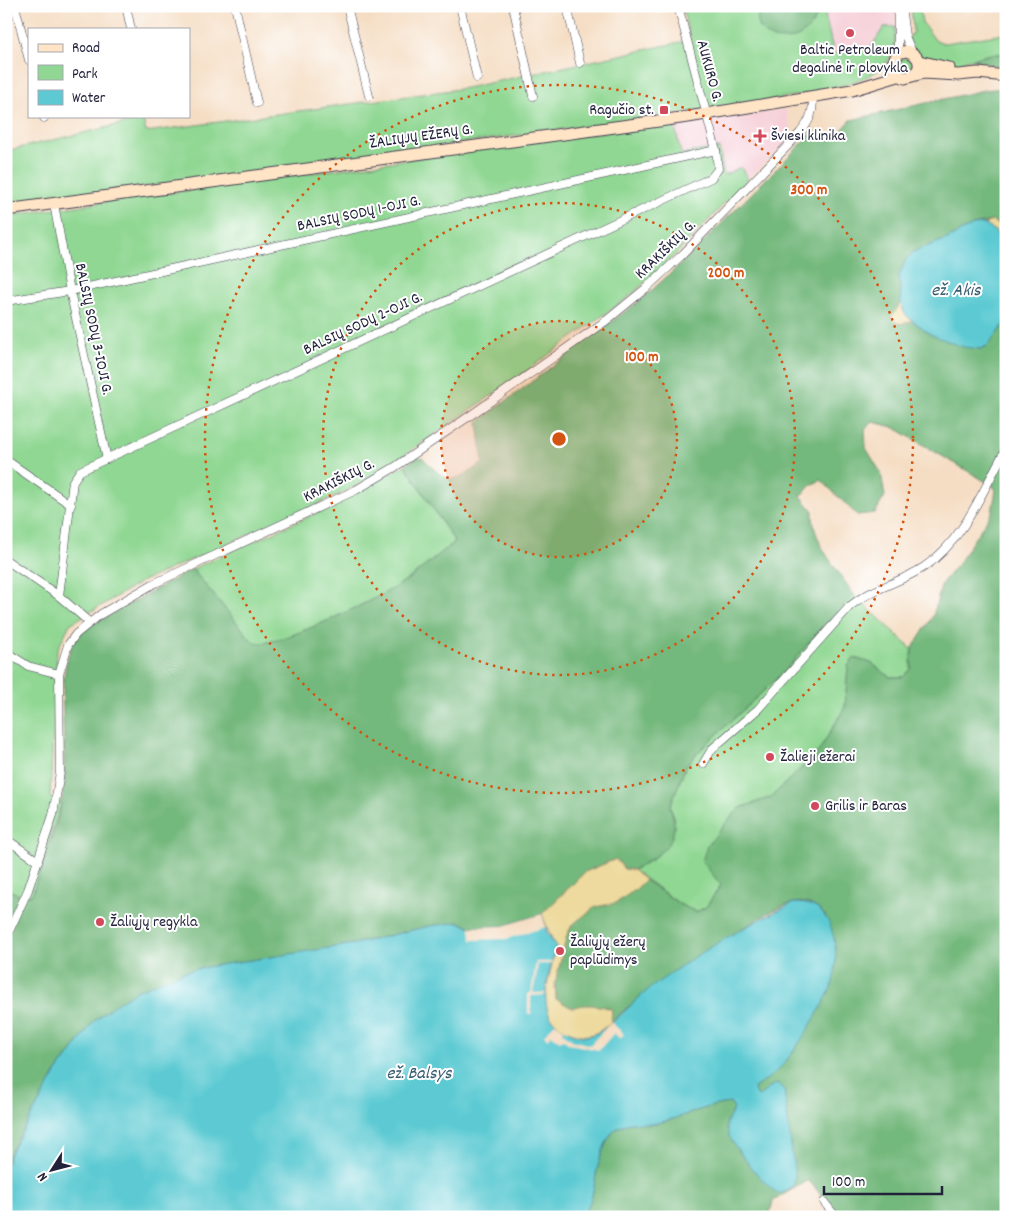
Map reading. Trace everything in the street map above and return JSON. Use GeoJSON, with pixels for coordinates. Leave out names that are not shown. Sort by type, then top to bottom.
{"type":"FeatureCollection","features":[{"type":"Feature","properties":{"kind":"main road"},"geometry":{"type":"LineString","coordinates":[[968,73],[958,75],[923,72],[908,78],[898,76],[892,65],[898,53],[903,51],[916,57],[968,73],[1006,76]]}},
{"type":"Feature","properties":{"kind":"main road"},"geometry":{"type":"LineString","coordinates":[[915,74],[916,57]]}},
{"type":"Feature","properties":{"kind":"main road","name":"ŽALIŲJŲ EŽERŲ G."},"geometry":{"type":"LineString","coordinates":[[838,91],[892,65]]}},
{"type":"Feature","properties":{"kind":"main road","name":"ŽALIŲJŲ EŽERŲ G."},"geometry":{"type":"LineString","coordinates":[[6,210],[707,114],[852,90],[888,77],[898,76]]}},
{"type":"Feature","properties":{"kind":"street"},"geometry":{"type":"LineString","coordinates":[[15,6],[28,56]]}},
{"type":"Feature","properties":{"kind":"street"},"geometry":{"type":"LineString","coordinates":[[126,6],[132,28]]}},
{"type":"Feature","properties":{"kind":"street"},"geometry":{"type":"LineString","coordinates":[[234,6],[258,103]]}},
{"type":"Feature","properties":{"kind":"street"},"geometry":{"type":"LineString","coordinates":[[347,6],[369,96]]}},
{"type":"Feature","properties":{"kind":"street"},"geometry":{"type":"LineString","coordinates":[[460,6],[476,78]]}},
{"type":"Feature","properties":{"kind":"street"},"geometry":{"type":"LineString","coordinates":[[512,6],[533,96]]}},
{"type":"Feature","properties":{"kind":"street"},"geometry":{"type":"LineString","coordinates":[[567,6],[580,62]]}},
{"type":"Feature","properties":{"kind":"street","name":"AUKURO G."},"geometry":{"type":"LineString","coordinates":[[678,6],[707,114]]}},
{"type":"Feature","properties":{"kind":"street"},"geometry":{"type":"LineString","coordinates":[[898,53],[897,18],[900,6]]}},
{"type":"Feature","properties":{"kind":"street"},"geometry":{"type":"LineString","coordinates":[[900,6],[905,36],[916,57]]}},
{"type":"Feature","properties":{"kind":"street","name":"KRAKIŠKIŲ G."},"geometry":{"type":"LineString","coordinates":[[6,938],[38,861],[58,790],[59,674],[68,645],[89,622],[153,584],[356,490],[418,452],[607,320],[666,272],[800,133],[810,118],[813,106],[812,96]]}},
{"type":"Feature","properties":{"kind":"street","name":"BALSIŲ SODŲ 2-OJI G."},"geometry":{"type":"LineString","coordinates":[[59,596],[70,504],[76,475],[712,178],[718,169],[716,150],[707,114]]}},
{"type":"Feature","properties":{"kind":"street","name":"BALSIŲ SODŲ 1-OJI G."},"geometry":{"type":"LineString","coordinates":[[6,301],[70,291],[716,150]]}},
{"type":"Feature","properties":{"kind":"street","name":"BALSIŲ SODŲ 3-IOJI G."},"geometry":{"type":"LineString","coordinates":[[54,204],[70,291],[107,459]]}},
{"type":"Feature","properties":{"kind":"street"},"geometry":{"type":"LineString","coordinates":[[703,764],[712,749],[758,709],[850,606],[862,596],[922,568],[946,549],[962,526],[1006,449]]}},
{"type":"Feature","properties":{"kind":"street"},"geometry":{"type":"LineString","coordinates":[[6,460],[70,504]]}},
{"type":"Feature","properties":{"kind":"street"},"geometry":{"type":"LineString","coordinates":[[6,560],[59,596],[89,622]]}},
{"type":"Feature","properties":{"kind":"street"},"geometry":{"type":"LineString","coordinates":[[6,652],[28,666],[59,674]]}},
{"type":"Feature","properties":{"kind":"street"},"geometry":{"type":"LineString","coordinates":[[6,839],[38,861]]}},
{"type":"Feature","properties":{"kind":"street"},"geometry":{"type":"LineString","coordinates":[[824,1202],[836,1217]]}},
{"type":"Feature","properties":{"kind":"shaded area"},"geometry":{"type":"Polygon","coordinates":[[[823,6],[896,8],[895,27],[884,27],[871,47],[833,54],[823,6]]]}},
{"type":"Feature","properties":{"kind":"shaded area"},"geometry":{"type":"Polygon","coordinates":[[[786,109],[793,136],[748,179],[741,167],[724,175],[681,154],[674,122],[748,115],[786,109]]]}},
{"type":"Feature","properties":{"kind":"green space"},"geometry":{"type":"Polygon","coordinates":[[[682,6],[760,6],[758,11],[817,16],[819,6],[823,6],[834,54],[871,47],[884,27],[895,27],[895,38],[891,55],[881,68],[849,83],[803,94],[717,108],[6,206],[6,151],[143,119],[146,132],[466,88],[690,40],[682,6]]]}},
{"type":"Feature","properties":{"kind":"green space"},"geometry":{"type":"Polygon","coordinates":[[[760,6],[819,7],[813,23],[804,33],[792,39],[780,40],[769,37],[761,30],[758,20],[760,6]]]}},
{"type":"Feature","properties":{"kind":"green space"},"geometry":{"type":"Polygon","coordinates":[[[911,6],[919,6],[922,22],[935,40],[944,43],[1005,34],[1006,54],[991,54],[963,61],[962,65],[945,65],[930,62],[918,54],[908,39],[913,32],[911,6]]]}},
{"type":"Feature","properties":{"kind":"green space"},"geometry":{"type":"Polygon","coordinates":[[[991,54],[1006,54],[1006,68],[972,60],[991,54]]]}},
{"type":"Feature","properties":{"kind":"green space"},"geometry":{"type":"Polygon","coordinates":[[[902,58],[908,58],[912,65],[908,72],[902,72],[898,68],[898,62],[902,58]]]}},
{"type":"Feature","properties":{"kind":"green space"},"geometry":{"type":"Polygon","coordinates":[[[1006,88],[1006,248],[1005,238],[992,221],[973,225],[949,238],[915,251],[899,276],[901,303],[898,305],[899,324],[913,321],[932,335],[980,349],[987,346],[1006,322],[1006,1217],[841,1217],[808,1180],[773,1201],[769,1217],[581,1217],[592,1196],[604,1147],[616,1129],[632,1123],[650,1124],[665,1121],[720,1104],[730,1103],[734,1109],[727,1121],[738,1151],[757,1174],[783,1192],[787,1190],[784,1089],[773,1085],[760,1096],[755,1093],[754,1088],[781,1067],[814,1017],[832,985],[825,915],[822,912],[811,905],[799,902],[770,912],[669,976],[611,1022],[612,1010],[607,1007],[572,1008],[556,999],[555,983],[567,935],[572,925],[595,907],[616,903],[645,880],[681,905],[696,912],[706,907],[721,885],[702,861],[707,846],[740,808],[771,797],[819,751],[845,707],[848,666],[854,658],[871,663],[890,677],[903,677],[911,669],[912,649],[933,616],[942,583],[957,565],[992,512],[996,490],[993,486],[893,427],[873,422],[865,429],[866,448],[881,473],[885,496],[875,513],[857,515],[821,480],[811,485],[801,496],[813,511],[816,534],[821,545],[833,566],[854,595],[823,626],[785,671],[696,754],[686,766],[670,806],[674,818],[672,838],[667,846],[652,859],[633,870],[624,869],[616,859],[585,872],[542,914],[503,926],[470,927],[459,922],[429,926],[354,944],[183,972],[94,1021],[56,1073],[11,1151],[6,1165],[6,888],[19,895],[32,895],[56,823],[62,800],[64,781],[63,703],[66,665],[71,647],[78,636],[88,627],[192,569],[253,642],[263,643],[301,632],[397,586],[455,542],[405,465],[418,457],[423,458],[439,474],[451,479],[464,475],[483,463],[478,422],[642,299],[682,263],[813,132],[816,132],[820,139],[830,139],[838,134],[851,120],[984,90],[1006,88]]]}},
{"type":"Feature","properties":{"kind":"green space"},"geometry":{"type":"Polygon","coordinates":[[[674,122],[681,154],[719,148],[724,175],[741,167],[748,179],[674,256],[630,296],[504,387],[375,475],[345,492],[141,582],[70,624],[57,650],[50,798],[62,801],[32,895],[19,895],[6,888],[6,216],[674,122]]]}},
{"type":"Feature","properties":{"kind":"green space"},"geometry":{"type":"Polygon","coordinates":[[[405,465],[455,542],[405,581],[369,601],[301,632],[263,643],[253,642],[192,569],[328,508],[405,465]]]}},
{"type":"Feature","properties":{"kind":"green space"},"geometry":{"type":"Polygon","coordinates":[[[854,595],[912,649],[911,669],[903,677],[890,677],[871,663],[854,658],[848,666],[845,707],[819,751],[771,797],[740,808],[703,861],[721,885],[706,907],[696,912],[681,905],[633,870],[653,859],[675,819],[670,806],[686,766],[696,754],[785,671],[823,626],[854,595]]]}},
{"type":"Feature","properties":{"kind":"sand"},"geometry":{"type":"Polygon","coordinates":[[[992,221],[1003,227],[1004,245],[995,231],[984,224],[992,221]]]}},
{"type":"Feature","properties":{"kind":"sand"},"geometry":{"type":"Polygon","coordinates":[[[901,303],[905,314],[913,321],[898,323],[891,317],[901,303]]]}},
{"type":"Feature","properties":{"kind":"sand","name":"Žaliųjų ežerų paplūdimys"},"geometry":{"type":"Polygon","coordinates":[[[616,859],[624,869],[633,870],[645,880],[616,903],[595,907],[572,925],[567,935],[555,983],[556,999],[572,1008],[592,1005],[612,1010],[611,1022],[602,1029],[594,1034],[579,1035],[557,1025],[548,1015],[545,1004],[546,991],[554,951],[552,939],[542,914],[585,872],[616,859]]]}},
{"type":"Feature","properties":{"kind":"water","name":"ež. Akis"},"geometry":{"type":"Polygon","coordinates":[[[984,224],[995,231],[1006,248],[1006,322],[987,346],[980,349],[963,347],[932,335],[905,314],[901,303],[899,276],[906,259],[915,251],[949,238],[973,225],[984,224]]]}},
{"type":"Feature","properties":{"kind":"water","name":"ež. Balsys"},"geometry":{"type":"Polygon","coordinates":[[[794,903],[811,905],[824,914],[834,939],[836,963],[832,985],[801,1039],[778,1070],[754,1088],[755,1093],[759,1096],[773,1085],[779,1084],[784,1089],[795,1177],[793,1188],[784,1192],[778,1193],[773,1190],[751,1167],[732,1141],[727,1127],[727,1121],[734,1109],[730,1103],[711,1106],[665,1121],[650,1124],[631,1123],[616,1129],[604,1147],[592,1196],[581,1217],[6,1217],[6,1165],[11,1151],[56,1073],[94,1021],[114,1005],[136,991],[183,972],[354,944],[429,926],[459,922],[470,927],[503,926],[542,914],[547,932],[556,947],[547,982],[547,1005],[550,1015],[557,1024],[568,1031],[577,1035],[587,1036],[601,1031],[608,1026],[646,991],[704,951],[739,930],[794,903]]]}},
{"type":"Feature","properties":{"kind":"pier"},"geometry":{"type":"Polygon","coordinates":[[[542,914],[546,927],[506,939],[471,940],[470,927],[503,926],[542,914]]]}},
{"type":"Feature","properties":{"kind":"pier"},"geometry":{"type":"Polygon","coordinates":[[[536,962],[552,962],[552,964],[538,964],[533,993],[545,993],[545,995],[531,996],[531,1014],[528,1014],[528,993],[531,993],[536,962]]]}},
{"type":"Feature","properties":{"kind":"pier"},"geometry":{"type":"Polygon","coordinates":[[[611,1022],[624,1034],[620,1039],[614,1033],[599,1050],[569,1044],[563,1039],[560,1041],[551,1035],[548,1039],[544,1035],[555,1023],[564,1029],[562,1032],[572,1040],[590,1045],[611,1022]]]}},
{"type":"Feature","properties":{"kind":"place","name":"Baltic Petroleum degalinė ir plovykla"},"geometry":{"type":"Point","coordinates":[850,33]}},
{"type":"Feature","properties":{"kind":"place","name":"Ragučio st."},"geometry":{"type":"Point","coordinates":[664,110]}},
{"type":"Feature","properties":{"kind":"place","name":"Šviesi klinika"},"geometry":{"type":"Point","coordinates":[760,136]}},
{"type":"Feature","properties":{"kind":"place","name":"Žalieji ežerai"},"geometry":{"type":"Point","coordinates":[770,757]}},
{"type":"Feature","properties":{"kind":"place","name":"Grilis ir Baras"},"geometry":{"type":"Point","coordinates":[815,806]}},
{"type":"Feature","properties":{"kind":"place","name":"Žaliųjų regykla"},"geometry":{"type":"Point","coordinates":[100,922]}},
{"type":"Feature","properties":{"kind":"place","name":"Žaliųjų ežerų paplūdimys"},"geometry":{"type":"Point","coordinates":[560,951]}}]}
